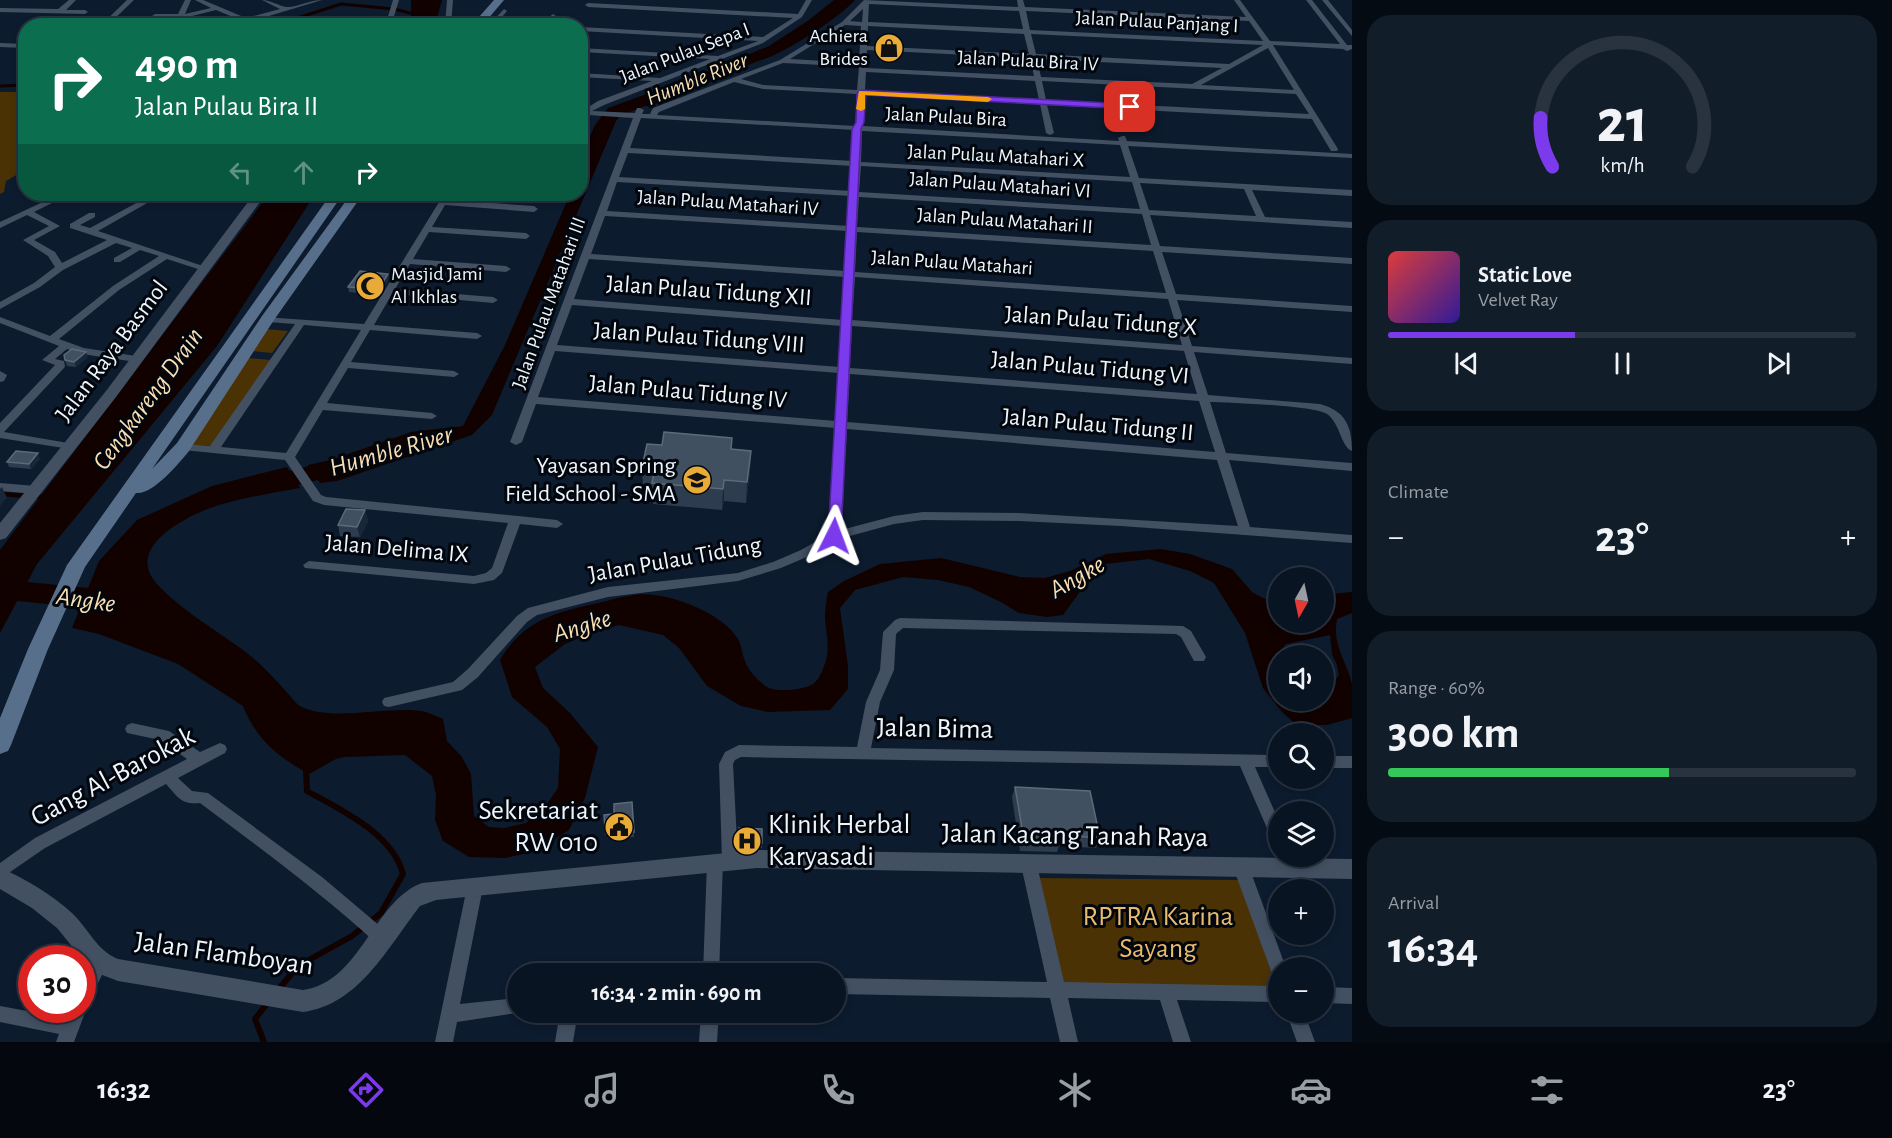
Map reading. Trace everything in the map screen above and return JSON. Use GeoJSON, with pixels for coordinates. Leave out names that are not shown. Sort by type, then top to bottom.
{"type":"FeatureCollection","features":[{"type":"Feature","properties":{"kind":"main road"},"geometry":{"type":"LineString","coordinates":[[483,18],[499,0]]}},
{"type":"Feature","properties":{"kind":"main road"},"geometry":{"type":"LineString","coordinates":[[0,746],[38,649],[76,565],[332,201]]}},
{"type":"Feature","properties":{"kind":"main road"},"geometry":{"type":"LineString","coordinates":[[122,502],[167,466],[183,447],[267,319],[352,201]]}},
{"type":"Feature","properties":{"kind":"street"},"geometry":{"type":"LineString","coordinates":[[3,10],[20,0]]}},
{"type":"Feature","properties":{"kind":"street"},"geometry":{"type":"LineString","coordinates":[[59,12],[73,0]]}},
{"type":"Feature","properties":{"kind":"street"},"geometry":{"type":"LineString","coordinates":[[112,18],[131,0]]}},
{"type":"Feature","properties":{"kind":"street"},"geometry":{"type":"LineString","coordinates":[[180,17],[188,0]]}},
{"type":"Feature","properties":{"kind":"street"},"geometry":{"type":"LineString","coordinates":[[198,0],[240,18]]}},
{"type":"Feature","properties":{"kind":"street"},"geometry":{"type":"LineString","coordinates":[[265,0],[288,10]]}},
{"type":"Feature","properties":{"kind":"street"},"geometry":{"type":"LineString","coordinates":[[258,18],[319,0]]}},
{"type":"Feature","properties":{"kind":"street"},"geometry":{"type":"LineString","coordinates":[[392,18],[396,0]]}},
{"type":"Feature","properties":{"kind":"street"},"geometry":{"type":"LineString","coordinates":[[449,18],[450,0]]}},
{"type":"Feature","properties":{"kind":"street","name":"Jalan Pulau Sepa I"},"geometry":{"type":"LineString","coordinates":[[597,109],[766,39],[800,16],[809,0]]}},
{"type":"Feature","properties":{"kind":"street"},"geometry":{"type":"LineString","coordinates":[[1020,0],[1050,133]]}},
{"type":"Feature","properties":{"kind":"street","name":"Jalan Pulau Panjang I"},"geometry":{"type":"LineString","coordinates":[[1237,0],[1269,44]]}},
{"type":"Feature","properties":{"kind":"street"},"geometry":{"type":"LineString","coordinates":[[1308,0],[1349,47],[1352,54]]}},
{"type":"Feature","properties":{"kind":"street"},"geometry":{"type":"LineString","coordinates":[[1325,0],[1352,34]]}},
{"type":"Feature","properties":{"kind":"street"},"geometry":{"type":"LineString","coordinates":[[653,114],[783,61],[844,23],[867,2],[960,3],[1022,9],[1251,19]]}},
{"type":"Feature","properties":{"kind":"street"},"geometry":{"type":"LineString","coordinates":[[834,536],[853,194],[867,2]]}},
{"type":"Feature","properties":{"kind":"street"},"geometry":{"type":"LineString","coordinates":[[588,5],[800,16]]}},
{"type":"Feature","properties":{"kind":"street"},"geometry":{"type":"LineString","coordinates":[[155,16],[180,17],[217,8]]}},
{"type":"Feature","properties":{"kind":"street"},"geometry":{"type":"LineString","coordinates":[[3,10],[85,12]]}},
{"type":"Feature","properties":{"kind":"street"},"geometry":{"type":"LineString","coordinates":[[498,18],[504,11]]}},
{"type":"Feature","properties":{"kind":"street","name":"Jalan Pulau Panjang I"},"geometry":{"type":"LineString","coordinates":[[844,23],[1269,44]]}},
{"type":"Feature","properties":{"kind":"street"},"geometry":{"type":"LineString","coordinates":[[588,29],[766,39]]}},
{"type":"Feature","properties":{"kind":"street"},"geometry":{"type":"LineString","coordinates":[[0,38],[18,39]]}},
{"type":"Feature","properties":{"kind":"street"},"geometry":{"type":"LineString","coordinates":[[1193,86],[1269,44],[1349,47]]}},
{"type":"Feature","properties":{"kind":"street"},"geometry":{"type":"LineString","coordinates":[[1269,44],[1334,149]]}},
{"type":"Feature","properties":{"kind":"street"},"geometry":{"type":"LineString","coordinates":[[0,45],[18,46]]}},
{"type":"Feature","properties":{"kind":"street"},"geometry":{"type":"LineString","coordinates":[[863,48],[1228,66]]}},
{"type":"Feature","properties":{"kind":"street"},"geometry":{"type":"LineString","coordinates":[[588,50],[722,58]]}},
{"type":"Feature","properties":{"kind":"street","name":"Jalan Pulau Bira IV"},"geometry":{"type":"LineString","coordinates":[[783,61],[1299,92]]}},
{"type":"Feature","properties":{"kind":"street"},"geometry":{"type":"LineString","coordinates":[[588,75],[663,80]]}},
{"type":"Feature","properties":{"kind":"street"},"geometry":{"type":"LineString","coordinates":[[735,80],[763,87],[1314,117]]}},
{"type":"Feature","properties":{"kind":"street"},"geometry":{"type":"LineString","coordinates":[[588,107],[597,109]]}},
{"type":"Feature","properties":{"kind":"street","name":"Jalan Pulau Bira"},"geometry":{"type":"LineString","coordinates":[[597,109],[626,108],[639,113]]}},
{"type":"Feature","properties":{"kind":"street","name":"Jalan Pulau Bira"},"geometry":{"type":"LineString","coordinates":[[597,109],[621,116],[639,113],[1122,140],[1352,156]]}},
{"type":"Feature","properties":{"kind":"street","name":"Jalan Pulau Matahari III"},"geometry":{"type":"LineString","coordinates":[[516,441],[639,113]]}},
{"type":"Feature","properties":{"kind":"street","name":"Jalan Pulau Bira"},"geometry":{"type":"LineString","coordinates":[[858,125],[1352,150]]}},
{"type":"Feature","properties":{"kind":"street"},"geometry":{"type":"LineString","coordinates":[[1122,140],[1245,531]]}},
{"type":"Feature","properties":{"kind":"street","name":"Jalan Pulau Matahari X"},"geometry":{"type":"LineString","coordinates":[[625,150],[1352,193]]}},
{"type":"Feature","properties":{"kind":"street","name":"Jalan Pulau Matahari VI"},"geometry":{"type":"LineString","coordinates":[[615,179],[1352,225]]}},
{"type":"Feature","properties":{"kind":"street"},"geometry":{"type":"LineString","coordinates":[[1247,187],[1262,220]]}},
{"type":"Feature","properties":{"kind":"street"},"geometry":{"type":"LineString","coordinates":[[0,225],[28,208],[47,201]]}},
{"type":"Feature","properties":{"kind":"street"},"geometry":{"type":"LineString","coordinates":[[90,232],[140,201]]}},
{"type":"Feature","properties":{"kind":"street","name":"Jalan Raya Basmol"},"geometry":{"type":"LineString","coordinates":[[0,534],[70,446],[255,201]]}},
{"type":"Feature","properties":{"kind":"street"},"geometry":{"type":"LineString","coordinates":[[289,459],[444,201]]}},
{"type":"Feature","properties":{"kind":"street"},"geometry":{"type":"LineString","coordinates":[[465,201],[534,208]]}},
{"type":"Feature","properties":{"kind":"street"},"geometry":{"type":"LineString","coordinates":[[28,208],[56,226]]}},
{"type":"Feature","properties":{"kind":"street","name":"Jalan Pulau Matahari IV"},"geometry":{"type":"LineString","coordinates":[[602,213],[851,229]]}},
{"type":"Feature","properties":{"kind":"street"},"geometry":{"type":"LineString","coordinates":[[73,226],[92,215]]}},
{"type":"Feature","properties":{"kind":"street"},"geometry":{"type":"LineString","coordinates":[[60,268],[52,254],[27,240],[64,224],[204,268]]}},
{"type":"Feature","properties":{"kind":"street"},"geometry":{"type":"LineString","coordinates":[[427,229],[526,236]]}},
{"type":"Feature","properties":{"kind":"street","name":"Jalan Pulau Matahari II"},"geometry":{"type":"LineString","coordinates":[[851,229],[1352,261]]}},
{"type":"Feature","properties":{"kind":"street"},"geometry":{"type":"LineString","coordinates":[[0,306],[37,285],[60,268],[114,240]]}},
{"type":"Feature","properties":{"kind":"street"},"geometry":{"type":"LineString","coordinates":[[117,260],[138,248]]}},
{"type":"Feature","properties":{"kind":"street","name":"Jalan Pulau Matahari"},"geometry":{"type":"LineString","coordinates":[[586,256],[1352,309]]}},
{"type":"Feature","properties":{"kind":"street"},"geometry":{"type":"LineString","coordinates":[[51,340],[116,288],[164,257]]}},
{"type":"Feature","properties":{"kind":"street"},"geometry":{"type":"LineString","coordinates":[[407,261],[506,269]]}},
{"type":"Feature","properties":{"kind":"street"},"geometry":{"type":"LineString","coordinates":[[389,291],[493,300]]}},
{"type":"Feature","properties":{"kind":"street","name":"Jalan Pulau Tidung XII"},"geometry":{"type":"LineString","coordinates":[[569,302],[846,322]]}},
{"type":"Feature","properties":{"kind":"street"},"geometry":{"type":"LineString","coordinates":[[267,319],[477,336]]}},
{"type":"Feature","properties":{"kind":"street"},"geometry":{"type":"LineString","coordinates":[[0,320],[82,351],[136,359]]}},
{"type":"Feature","properties":{"kind":"street"},"geometry":{"type":"LineString","coordinates":[[213,450],[301,322]]}},
{"type":"Feature","properties":{"kind":"street","name":"Jalan Pulau Tidung X"},"geometry":{"type":"LineString","coordinates":[[846,322],[1352,361]]}},
{"type":"Feature","properties":{"kind":"street"},"geometry":{"type":"LineString","coordinates":[[0,430],[60,366],[60,363],[47,360],[66,345]]}},
{"type":"Feature","properties":{"kind":"street","name":"Jalan Pulau Tidung VIII"},"geometry":{"type":"LineString","coordinates":[[552,348],[844,370]]}},
{"type":"Feature","properties":{"kind":"street"},"geometry":{"type":"LineString","coordinates":[[345,365],[454,374]]}},
{"type":"Feature","properties":{"kind":"street","name":"Jalan Pulau Tidung VI"},"geometry":{"type":"LineString","coordinates":[[844,370],[1320,408],[1333,411],[1339,418],[1352,448]]}},
{"type":"Feature","properties":{"kind":"street","name":"Jalan Pulau Tidung IV"},"geometry":{"type":"LineString","coordinates":[[532,400],[841,425]]}},
{"type":"Feature","properties":{"kind":"street"},"geometry":{"type":"LineString","coordinates":[[320,406],[432,416]]}},
{"type":"Feature","properties":{"kind":"street","name":"Jalan Pulau Tidung II"},"geometry":{"type":"LineString","coordinates":[[841,425],[1352,468]]}},
{"type":"Feature","properties":{"kind":"street"},"geometry":{"type":"LineString","coordinates":[[0,435],[70,446]]}},
{"type":"Feature","properties":{"kind":"street"},"geometry":{"type":"LineString","coordinates":[[183,447],[289,459],[317,498],[334,503],[557,524]]}},
{"type":"Feature","properties":{"kind":"street"},"geometry":{"type":"LineString","coordinates":[[0,487],[31,496]]}},
{"type":"Feature","properties":{"kind":"street","name":"Jalan Pulau Tidung"},"geometry":{"type":"LineString","coordinates":[[389,702],[457,686],[473,673],[522,619],[533,611],[608,592],[738,577],[785,561],[834,536],[894,520],[922,516],[1121,522],[1352,539]]}},
{"type":"Feature","properties":{"kind":"street","name":"Jalan Delima IX"},"geometry":{"type":"LineString","coordinates":[[309,565],[474,580],[490,577],[498,570],[515,520]]}},
{"type":"Feature","properties":{"kind":"street"},"geometry":{"type":"LineString","coordinates":[[863,754],[873,702],[887,670],[890,632],[900,623],[1178,629],[1186,634],[1199,657]]}},
{"type":"Feature","properties":{"kind":"street"},"geometry":{"type":"LineString","coordinates":[[132,729],[164,735],[200,760]]}},
{"type":"Feature","properties":{"kind":"street","name":"Gang Al-Barokak"},"geometry":{"type":"LineString","coordinates":[[0,872],[40,843],[169,778],[220,749]]}},
{"type":"Feature","properties":{"kind":"street","name":"Jalan Bima"},"geometry":{"type":"LineString","coordinates":[[722,861],[726,764],[730,756],[739,751],[1268,761]]}},
{"type":"Feature","properties":{"kind":"street"},"geometry":{"type":"LineString","coordinates":[[1245,760],[1268,814]]}},
{"type":"Feature","properties":{"kind":"street"},"geometry":{"type":"LineString","coordinates":[[1334,762],[1352,762]]}},
{"type":"Feature","properties":{"kind":"street"},"geometry":{"type":"LineString","coordinates":[[169,778],[190,799],[203,797],[311,877],[371,928]]}},
{"type":"Feature","properties":{"kind":"street"},"geometry":{"type":"LineString","coordinates":[[712,963],[722,861]]}},
{"type":"Feature","properties":{"kind":"street","name":"Jalan Kacang Tanah Raya"},"geometry":{"type":"LineString","coordinates":[[475,887],[722,861],[1241,867],[1268,864]]}},
{"type":"Feature","properties":{"kind":"street"},"geometry":{"type":"LineString","coordinates":[[1029,865],[1069,1042]]}},
{"type":"Feature","properties":{"kind":"street"},"geometry":{"type":"LineString","coordinates":[[1241,867],[1274,957]]}},
{"type":"Feature","properties":{"kind":"street","name":"Jalan Kacang Tanah Raya"},"geometry":{"type":"LineString","coordinates":[[1334,867],[1352,869]]}},
{"type":"Feature","properties":{"kind":"street","name":"Jalan Flamboyan"},"geometry":{"type":"LineString","coordinates":[[0,878],[40,901],[65,921],[100,963],[118,970],[303,1001],[321,999],[338,990],[350,978],[371,928],[412,899],[422,893],[475,887]]}},
{"type":"Feature","properties":{"kind":"street"},"geometry":{"type":"LineString","coordinates":[[444,1042],[475,887]]}},
{"type":"Feature","properties":{"kind":"street","name":"Jalan Flamboyan"},"geometry":{"type":"LineString","coordinates":[[96,971],[100,963]]}},
{"type":"Feature","properties":{"kind":"street"},"geometry":{"type":"LineString","coordinates":[[846,986],[1268,994]]}},
{"type":"Feature","properties":{"kind":"street"},"geometry":{"type":"LineString","coordinates":[[1166,992],[1182,1042]]}},
{"type":"Feature","properties":{"kind":"street"},"geometry":{"type":"LineString","coordinates":[[1334,995],[1352,996]]}},
{"type":"Feature","properties":{"kind":"street"},"geometry":{"type":"LineString","coordinates":[[449,1014],[507,1007]]}},
{"type":"Feature","properties":{"kind":"street"},"geometry":{"type":"LineString","coordinates":[[0,1014],[67,1034]]}},
{"type":"Feature","properties":{"kind":"street"},"geometry":{"type":"LineString","coordinates":[[564,1042],[567,1023]]}},
{"type":"Feature","properties":{"kind":"street"},"geometry":{"type":"LineString","coordinates":[[708,1042],[709,1023]]}},
{"type":"Feature","properties":{"kind":"street"},"geometry":{"type":"LineString","coordinates":[[1299,1023],[1306,1042]]}},
{"type":"Feature","properties":{"kind":"green space"},"geometry":{"type":"Polygon","coordinates":[[[0,92],[18,92],[18,174],[6,181],[4,192],[0,194],[0,92]]]}},
{"type":"Feature","properties":{"kind":"green space"},"geometry":{"type":"Polygon","coordinates":[[[266,329],[288,331],[272,353],[250,351],[266,329]]]}},
{"type":"Feature","properties":{"kind":"green space"},"geometry":{"type":"Polygon","coordinates":[[[248,358],[272,360],[216,446],[193,445],[219,400],[248,358]]]}},
{"type":"Feature","properties":{"kind":"green space","name":"RPTRA Karina Sayang"},"geometry":{"type":"Polygon","coordinates":[[[1038,878],[1239,880],[1268,961],[1268,989],[1064,986],[1038,878]]]}},
{"type":"Feature","properties":{"kind":"water"},"geometry":{"type":"Polygon","coordinates":[[[411,0],[442,0],[437,18],[411,18],[411,0]]]}},
{"type":"Feature","properties":{"kind":"water"},"geometry":{"type":"Polygon","coordinates":[[[834,0],[855,0],[824,26],[780,52],[649,106],[625,105],[769,46],[809,20],[834,0]]]}},
{"type":"Feature","properties":{"kind":"water"},"geometry":{"type":"Polygon","coordinates":[[[603,120],[616,121],[588,187],[588,154],[603,120]]]}},
{"type":"Feature","properties":{"kind":"water","name":"Cengkareng Drain"},"geometry":{"type":"Polygon","coordinates":[[[264,201],[310,201],[217,346],[37,564],[0,633],[0,550],[264,201]]]}},
{"type":"Feature","properties":{"kind":"water"},"geometry":{"type":"Polygon","coordinates":[[[567,201],[582,201],[492,415],[472,435],[337,481],[320,483],[308,465],[331,460],[411,432],[463,426],[505,345],[567,201]]]}},
{"type":"Feature","properties":{"kind":"water"},"geometry":{"type":"Polygon","coordinates":[[[287,467],[300,488],[219,505],[180,522],[167,532],[156,542],[149,553],[148,566],[153,579],[171,598],[254,659],[298,705],[325,713],[421,711],[443,719],[447,741],[462,757],[471,774],[474,816],[489,827],[504,828],[526,823],[545,807],[558,788],[560,749],[547,727],[512,697],[500,660],[518,637],[538,622],[575,608],[634,595],[661,596],[706,612],[730,629],[738,639],[747,665],[758,680],[769,688],[791,690],[813,684],[823,669],[828,650],[825,619],[828,592],[844,581],[880,564],[941,558],[1020,577],[1045,578],[1070,571],[1106,554],[1161,549],[1190,554],[1232,569],[1252,592],[1268,601],[1268,633],[1334,633],[1334,594],[1352,592],[1352,613],[1337,619],[1336,637],[1352,684],[1352,718],[1334,723],[1295,723],[1281,711],[1334,711],[1334,682],[1339,675],[1330,635],[1285,645],[1268,645],[1268,694],[1263,688],[1245,633],[1214,583],[1190,571],[1149,559],[1105,564],[1088,576],[1084,586],[1063,615],[1047,617],[1019,613],[969,587],[938,580],[903,577],[855,590],[840,608],[848,666],[848,689],[830,710],[768,712],[741,706],[707,686],[679,648],[663,635],[619,625],[565,644],[535,667],[543,688],[570,713],[598,747],[585,798],[569,830],[533,852],[505,858],[469,857],[443,841],[435,820],[436,795],[432,776],[405,755],[345,757],[336,759],[309,774],[287,761],[261,738],[243,706],[178,664],[99,634],[72,628],[99,561],[137,520],[212,486],[287,467]]]}},
{"type":"Feature","properties":{"kind":"building"},"geometry":{"type":"Polygon","coordinates":[[[360,271],[388,274],[378,290],[348,287],[360,271]]]}},
{"type":"Feature","properties":{"kind":"building"},"geometry":{"type":"Polygon","coordinates":[[[72,349],[86,352],[74,362],[65,360],[64,355],[72,349]]]}},
{"type":"Feature","properties":{"kind":"building"},"geometry":{"type":"Polygon","coordinates":[[[664,432],[732,438],[731,449],[751,451],[747,482],[724,480],[723,489],[652,483],[655,468],[642,467],[647,444],[662,445],[664,432]]]}},
{"type":"Feature","properties":{"kind":"building"},"geometry":{"type":"Polygon","coordinates":[[[16,451],[38,453],[29,464],[7,462],[16,451]]]}},
{"type":"Feature","properties":{"kind":"building"},"geometry":{"type":"Polygon","coordinates":[[[346,509],[365,510],[357,527],[338,525],[346,509]]]}},
{"type":"Feature","properties":{"kind":"building"},"geometry":{"type":"Polygon","coordinates":[[[1015,787],[1090,791],[1100,838],[1060,835],[1061,842],[1024,840],[1015,787]]]}},
{"type":"Feature","properties":{"kind":"building","name":"Sekretariat RW 010"},"geometry":{"type":"Polygon","coordinates":[[[632,802],[634,832],[615,833],[615,829],[605,829],[604,815],[614,814],[614,804],[632,802]]]}},
{"type":"Feature","properties":{"kind":"building"},"geometry":{"type":"Polygon","coordinates":[[[739,828],[762,829],[762,843],[740,842],[739,828]]]}},
{"type":"Feature","properties":{"kind":"waterway"},"geometry":{"type":"LineString","coordinates":[[298,18],[341,4],[394,9],[414,14]]}},
{"type":"Feature","properties":{"kind":"waterway"},"geometry":{"type":"LineString","coordinates":[[0,86],[18,85]]}},
{"type":"Feature","properties":{"kind":"waterway","name":"Humble River"},"geometry":{"type":"LineString","coordinates":[[588,163],[604,125],[614,112],[666,92]]}},
{"type":"Feature","properties":{"kind":"waterway","name":"Humble River"},"geometry":{"type":"LineString","coordinates":[[258,487],[349,464]]}},
{"type":"Feature","properties":{"kind":"waterway"},"geometry":{"type":"LineString","coordinates":[[0,494],[45,497]]}},
{"type":"Feature","properties":{"kind":"waterway","name":"Angke"},"geometry":{"type":"LineString","coordinates":[[7,590],[119,601]]}},
{"type":"Feature","properties":{"kind":"waterway"},"geometry":{"type":"LineString","coordinates":[[278,990],[298,966],[352,936],[381,913],[403,874],[389,847],[377,835],[350,815],[307,791],[306,769]]}},
{"type":"Feature","properties":{"kind":"waterway"},"geometry":{"type":"LineString","coordinates":[[264,1042],[255,1019],[269,1001]]}},
{"type":"Feature","properties":{"kind":"slow traffic"},"geometry":{"type":"LineString","coordinates":[[861,109],[861,93],[988,99]]}},
{"type":"Feature","properties":{"kind":"place","name":"Achiera Brides"},"geometry":{"type":"Point","coordinates":[889,48]}},
{"type":"Feature","properties":{"kind":"place","name":"Masjid Jami Al Ikhlas"},"geometry":{"type":"Point","coordinates":[370,286]}},
{"type":"Feature","properties":{"kind":"place","name":"Yayasan Spring Field School - SMA"},"geometry":{"type":"Point","coordinates":[697,480]}},
{"type":"Feature","properties":{"kind":"place","name":"Sekretariat RW 010"},"geometry":{"type":"Point","coordinates":[619,827]}},
{"type":"Feature","properties":{"kind":"place","name":"Klinik Herbal Karyasadi"},"geometry":{"type":"Point","coordinates":[747,841]}},
{"type":"Feature","properties":{"kind":"route"},"geometry":{"type":"LineString","coordinates":[[834,536],[857,129],[860,122],[861,93],[1130,107]]}}]}
